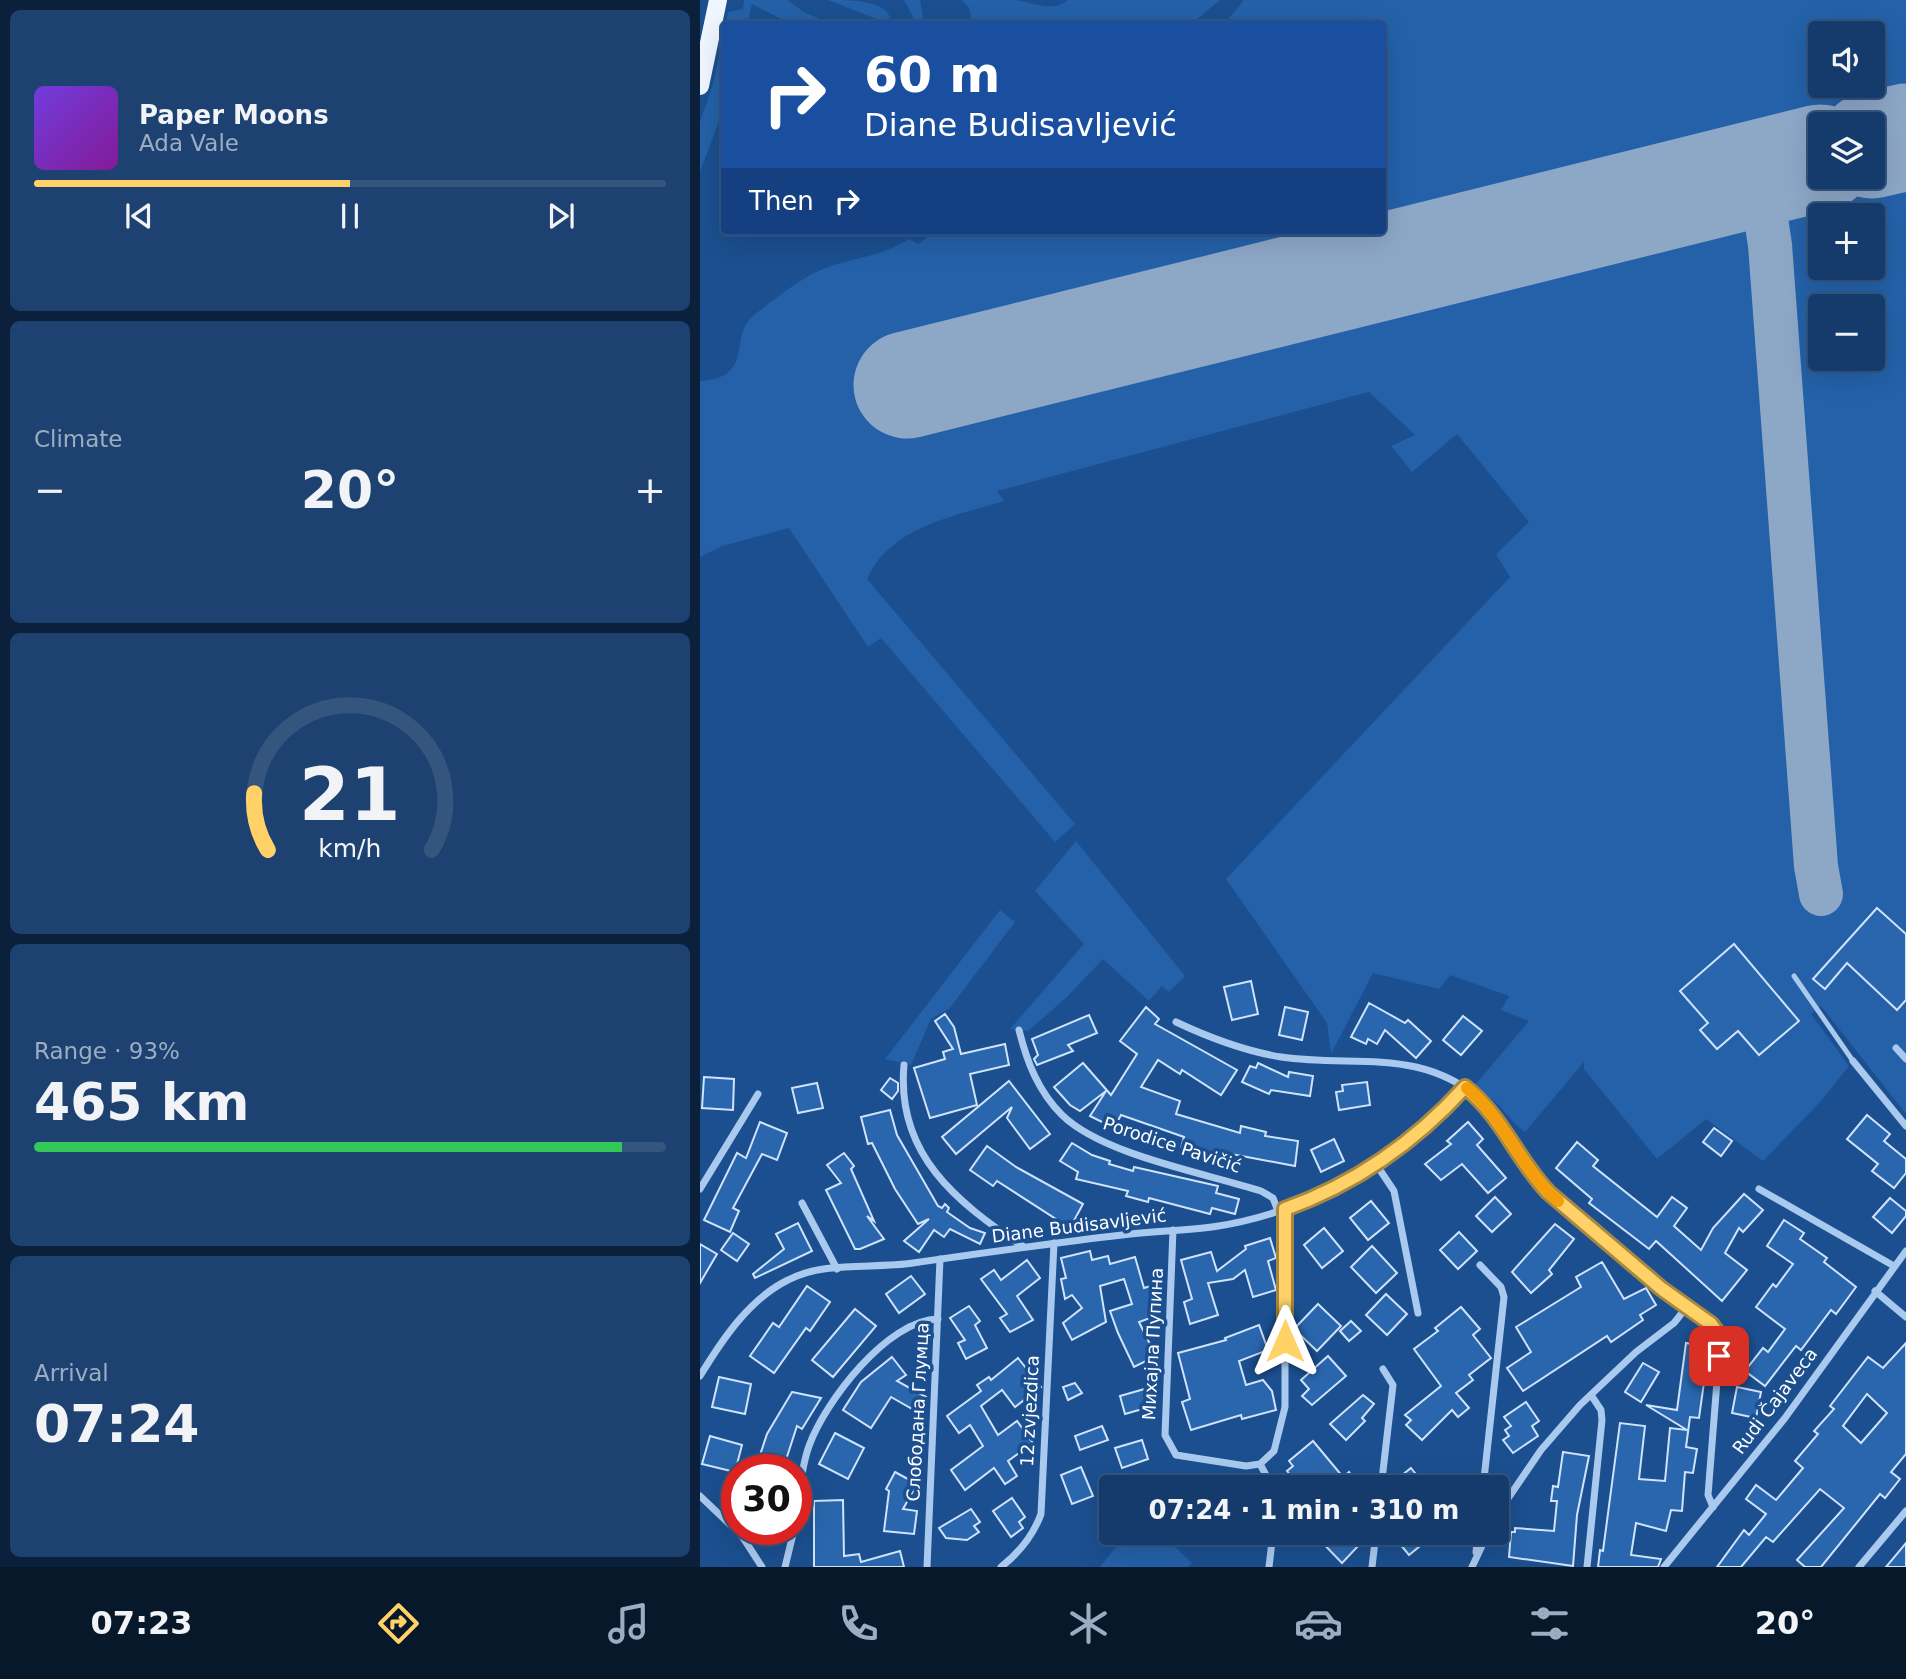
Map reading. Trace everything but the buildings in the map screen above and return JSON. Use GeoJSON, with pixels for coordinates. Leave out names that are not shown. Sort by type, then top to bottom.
{"type":"FeatureCollection","features":[{"type":"Feature","properties":{"kind":"main road"},"geometry":{"type":"LineString","coordinates":[[700,86],[718,0]]}},
{"type":"Feature","properties":{"kind":"street"},"geometry":{"type":"LineString","coordinates":[[1176,1022],[1242,1049],[1283,1057],[1392,1061],[1431,1070],[1465,1087],[1487,1104],[1533,1176],[1548,1192],[1686,1308],[1711,1324],[1719,1343],[1708,1495],[1713,1507]]}},
{"type":"Feature","properties":{"kind":"street","name":"Porodice Pavičić"},"geometry":{"type":"LineString","coordinates":[[1018,1030],[1040,1087],[1064,1116],[1083,1130],[1129,1151],[1261,1191],[1273,1198],[1281,1210]]}},
{"type":"Feature","properties":{"kind":"street"},"geometry":{"type":"LineString","coordinates":[[1896,1048],[1906,1059]]}},
{"type":"Feature","properties":{"kind":"street"},"geometry":{"type":"LineString","coordinates":[[1853,1061],[1906,1126]]}},
{"type":"Feature","properties":{"kind":"street"},"geometry":{"type":"LineString","coordinates":[[904,1065],[903,1094],[908,1122],[929,1165],[961,1203],[1024,1247]]}},
{"type":"Feature","properties":{"kind":"street","name":"Diane Budisavljević"},"geometry":{"type":"LineString","coordinates":[[700,1376],[732,1329],[771,1290],[805,1273],[1222,1225],[1281,1210],[1347,1182],[1376,1164],[1420,1130],[1465,1087]]}},
{"type":"Feature","properties":{"kind":"street"},"geometry":{"type":"LineString","coordinates":[[700,1189],[758,1094]]}},
{"type":"Feature","properties":{"kind":"street"},"geometry":{"type":"LineString","coordinates":[[1376,1164],[1388,1178],[1399,1211],[1418,1313]]}},
{"type":"Feature","properties":{"kind":"street"},"geometry":{"type":"LineString","coordinates":[[1759,1189],[1894,1266]]}},
{"type":"Feature","properties":{"kind":"street"},"geometry":{"type":"LineString","coordinates":[[802,1203],[837,1269]]}},
{"type":"Feature","properties":{"kind":"street"},"geometry":{"type":"LineString","coordinates":[[1266,1475],[1260,1464],[1274,1451],[1285,1407],[1281,1210]]}},
{"type":"Feature","properties":{"kind":"street","name":"Михајла Пупина"},"geometry":{"type":"LineString","coordinates":[[1174,1230],[1164,1426],[1168,1443],[1176,1455],[1192,1459],[1245,1466],[1260,1464]]}},
{"type":"Feature","properties":{"kind":"street","name":"12 zvjezdica"},"geometry":{"type":"LineString","coordinates":[[1001,1567],[1016,1555],[1031,1535],[1041,1514],[1054,1243]]}},
{"type":"Feature","properties":{"kind":"street","name":"Rudi Čajaveca"},"geometry":{"type":"LineString","coordinates":[[1664,1567],[1784,1418],[1906,1251]]}},
{"type":"Feature","properties":{"kind":"street","name":"Слободана Глумца"},"geometry":{"type":"LineString","coordinates":[[927,1567],[940,1259]]}},
{"type":"Feature","properties":{"kind":"street"},"geometry":{"type":"LineString","coordinates":[[1480,1265],[1501,1287],[1504,1297],[1484,1475]]}},
{"type":"Feature","properties":{"kind":"street"},"geometry":{"type":"LineString","coordinates":[[1875,1291],[1906,1317]]}},
{"type":"Feature","properties":{"kind":"street"},"geometry":{"type":"LineString","coordinates":[[1509,1497],[1541,1450],[1591,1395],[1636,1352],[1674,1323],[1686,1308]]}},
{"type":"Feature","properties":{"kind":"street"},"geometry":{"type":"LineString","coordinates":[[807,1454],[810,1443],[841,1390],[893,1338],[911,1326],[938,1319]]}},
{"type":"Feature","properties":{"kind":"street"},"geometry":{"type":"LineString","coordinates":[[1383,1369],[1393,1385],[1383,1475]]}},
{"type":"Feature","properties":{"kind":"street"},"geometry":{"type":"LineString","coordinates":[[1587,1567],[1602,1420],[1601,1410],[1591,1395]]}},
{"type":"Feature","properties":{"kind":"street"},"geometry":{"type":"LineString","coordinates":[[700,1496],[742,1536],[762,1567]]}},
{"type":"Feature","properties":{"kind":"street"},"geometry":{"type":"LineString","coordinates":[[1859,1567],[1906,1511]]}},
{"type":"Feature","properties":{"kind":"street"},"geometry":{"type":"LineString","coordinates":[[785,1567],[790,1545]]}},
{"type":"Feature","properties":{"kind":"street"},"geometry":{"type":"LineString","coordinates":[[1269,1567],[1272,1545]]}},
{"type":"Feature","properties":{"kind":"street"},"geometry":{"type":"LineString","coordinates":[[1372,1567],[1375,1545]]}},
{"type":"Feature","properties":{"kind":"street"},"geometry":{"type":"LineString","coordinates":[[1474,1565],[1476,1545]]}},
{"type":"Feature","properties":{"kind":"street"},"geometry":{"type":"LineString","coordinates":[[1474,1565],[1483,1545]]}},
{"type":"Feature","properties":{"kind":"lane"},"geometry":{"type":"LineString","coordinates":[[1794,976],[1853,1061]]}},
{"type":"Feature","properties":{"kind":"shaded area"},"geometry":{"type":"Polygon","coordinates":[[[744,0],[787,0],[804,12],[824,21],[785,21],[752,4],[748,21],[726,21],[728,12],[743,9],[744,0]]]}},
{"type":"Feature","properties":{"kind":"shaded area"},"geometry":{"type":"Polygon","coordinates":[[[828,0],[873,4],[886,11],[890,17],[888,21],[828,0]]]}},
{"type":"Feature","properties":{"kind":"shaded area"},"geometry":{"type":"Polygon","coordinates":[[[904,0],[920,0],[923,18],[927,21],[912,21],[904,0]]]}},
{"type":"Feature","properties":{"kind":"shaded area"},"geometry":{"type":"Polygon","coordinates":[[[962,0],[1014,0],[1055,6],[1068,0],[1220,0],[1195,21],[972,21],[969,8],[962,0]]]}},
{"type":"Feature","properties":{"kind":"shaded area"},"geometry":{"type":"Polygon","coordinates":[[[1244,0],[1906,0],[1906,1114],[1821,1006],[1811,1014],[1849,1066],[1821,1101],[1763,1161],[1706,1119],[1657,1159],[1584,1069],[1584,1062],[1525,1132],[1495,1102],[1470,1091],[1529,1021],[1501,1010],[1509,996],[1450,975],[1439,989],[1373,973],[1331,1054],[1327,1023],[1226,879],[1510,577],[1496,554],[1529,522],[1457,434],[1412,472],[1391,446],[1415,435],[1369,392],[997,491],[1004,501],[925,526],[907,535],[878,561],[867,579],[1075,824],[1055,842],[881,638],[868,647],[789,528],[722,546],[700,557],[700,381],[728,373],[735,365],[745,325],[805,278],[834,265],[887,250],[909,239],[918,244],[931,235],[1386,235],[1386,21],[1226,21],[1244,0]]]}},
{"type":"Feature","properties":{"kind":"shaded area"},"geometry":{"type":"Polygon","coordinates":[[[721,48],[721,115],[700,172],[700,122],[721,48]]]}},
{"type":"Feature","properties":{"kind":"shaded area"},"geometry":{"type":"Polygon","coordinates":[[[1076,841],[1185,976],[1169,992],[1162,986],[1149,1001],[1103,959],[1067,997],[1028,1031],[1010,1029],[1084,944],[1035,891],[1076,841]]]}},
{"type":"Feature","properties":{"kind":"shaded area"},"geometry":{"type":"Polygon","coordinates":[[[1000,910],[1015,922],[949,1009],[931,1019],[911,1065],[885,1059],[1000,910]]]}},
{"type":"Feature","properties":{"kind":"shaded area"},"geometry":{"type":"Polygon","coordinates":[[[1117,1545],[1173,1545],[1192,1563],[1188,1567],[1100,1567],[1117,1545]]]}},
{"type":"Feature","properties":{"kind":"taxiway"},"geometry":{"type":"LineString","coordinates":[[1759,173],[1770,245],[1816,866],[1821,894]]}},
{"type":"Feature","properties":{"kind":"runway"},"geometry":{"type":"LineString","coordinates":[[1885,142],[1906,137]]}},
{"type":"Feature","properties":{"kind":"runway"},"geometry":{"type":"LineString","coordinates":[[907,385],[1808,161]]}},
{"type":"Feature","properties":{"kind":"slow traffic"},"geometry":{"type":"LineString","coordinates":[[1467,1088],[1487,1104],[1533,1176],[1558,1201]]}},
{"type":"Feature","properties":{"kind":"route"},"geometry":{"type":"LineString","coordinates":[[1285,1341],[1285,1209],[1347,1182],[1379,1162],[1420,1130],[1465,1087],[1487,1104],[1533,1176],[1548,1192],[1610,1247],[1686,1308],[1711,1324],[1717,1332],[1719,1356]]}}]}
